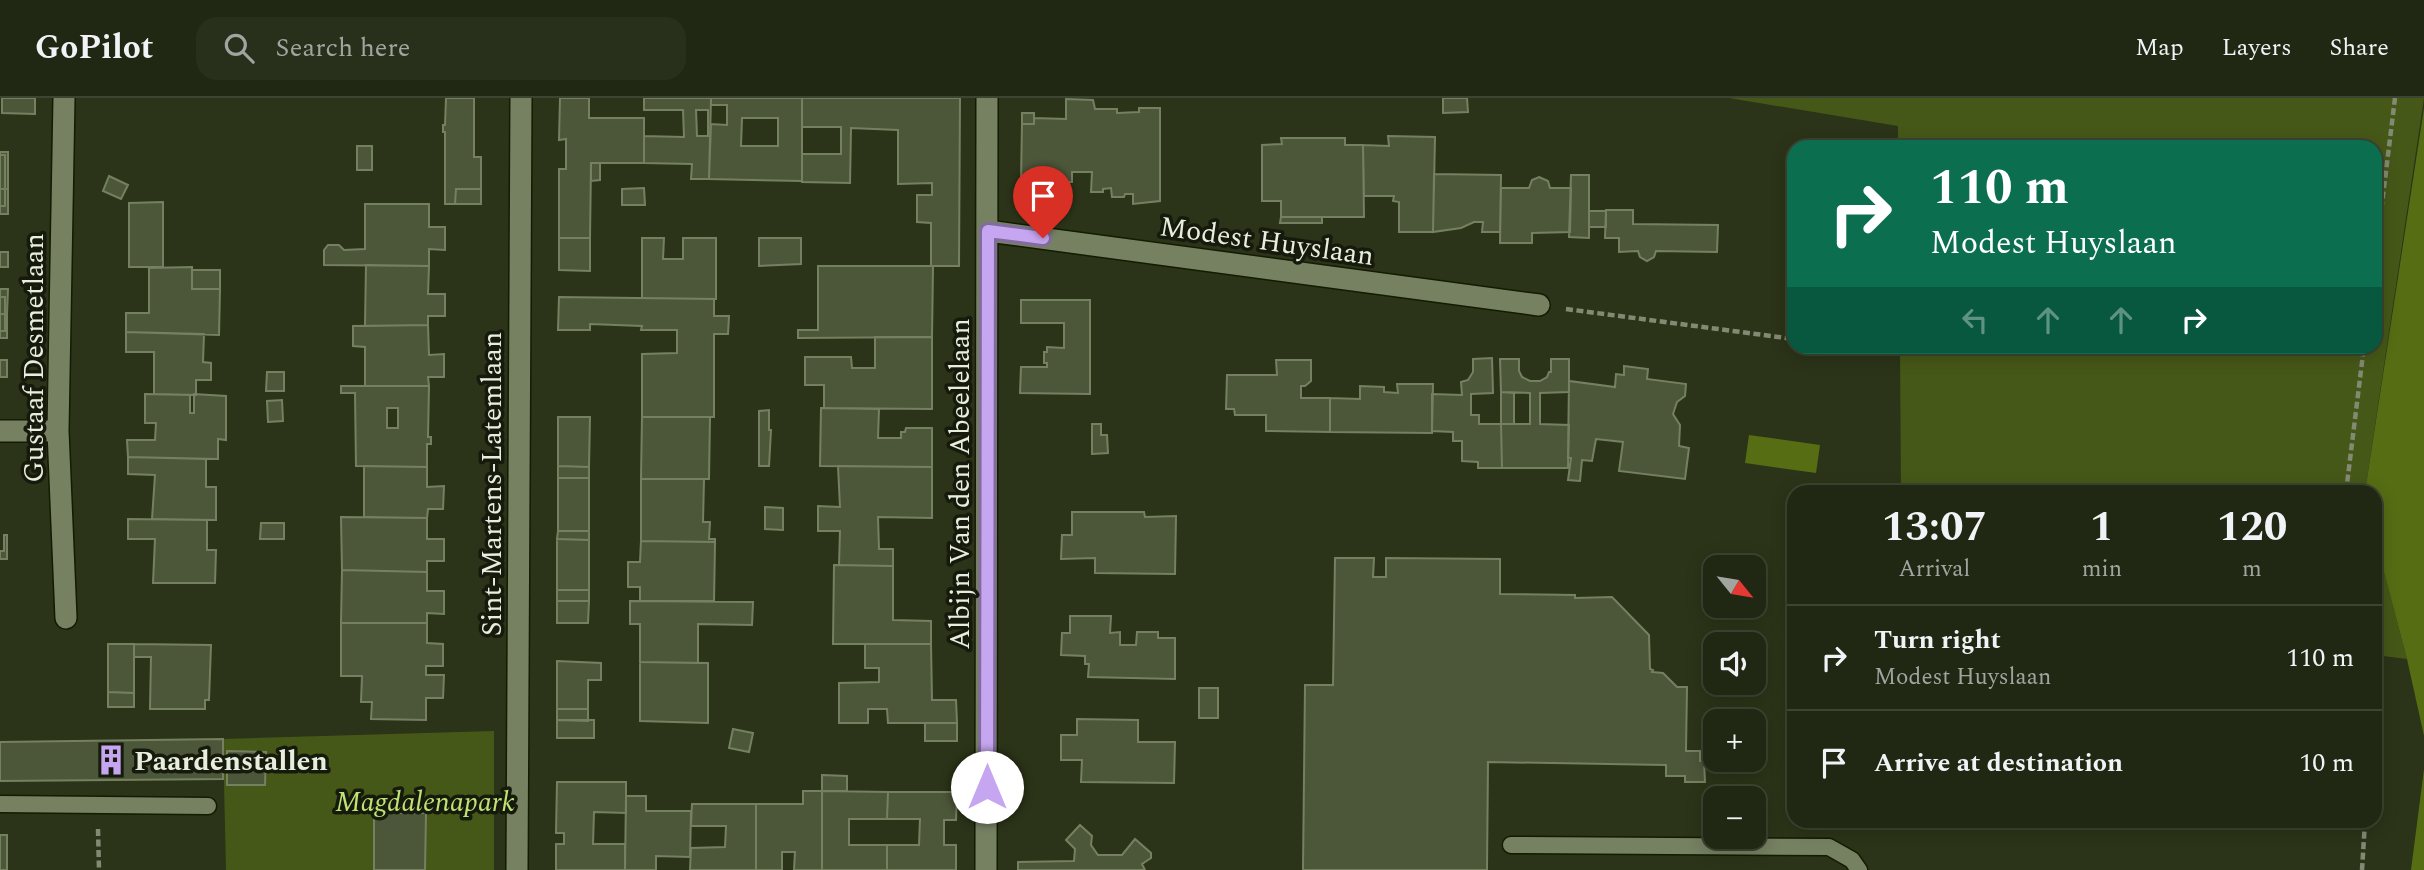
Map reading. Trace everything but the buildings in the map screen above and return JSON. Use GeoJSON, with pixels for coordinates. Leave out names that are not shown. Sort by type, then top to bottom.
{"type":"FeatureCollection","features":[{"type":"Feature","properties":{"kind":"street","name":"Gustaaf Desmetlaan"},"geometry":{"type":"LineString","coordinates":[[64,98],[58,431],[66,618]]}},
{"type":"Feature","properties":{"kind":"street","name":"Sint-Martens-Latemlaan"},"geometry":{"type":"LineString","coordinates":[[517,870],[520,98]]}},
{"type":"Feature","properties":{"kind":"street","name":"Albijn Van den Abeelelaan"},"geometry":{"type":"LineString","coordinates":[[986,870],[987,98]]}},
{"type":"Feature","properties":{"kind":"street","name":"Modest Huyslaan"},"geometry":{"type":"LineString","coordinates":[[988,231],[1539,305]]}},
{"type":"Feature","properties":{"kind":"street"},"geometry":{"type":"LineString","coordinates":[[0,432],[58,431]]}},
{"type":"Feature","properties":{"kind":"lane"},"geometry":{"type":"LineString","coordinates":[[0,804],[208,806]]}},
{"type":"Feature","properties":{"kind":"lane"},"geometry":{"type":"LineString","coordinates":[[1511,845],[1829,847],[1852,860],[1859,870]]}},
{"type":"Feature","properties":{"kind":"path"},"geometry":{"type":"LineString","coordinates":[[2382,204],[2395,98]]}},
{"type":"Feature","properties":{"kind":"path"},"geometry":{"type":"LineString","coordinates":[[1539,305],[1787,337]]}},
{"type":"Feature","properties":{"kind":"path"},"geometry":{"type":"LineString","coordinates":[[2347,485],[2363,354]]}},
{"type":"Feature","properties":{"kind":"path"},"geometry":{"type":"LineString","coordinates":[[98,803],[99,870]]}},
{"type":"Feature","properties":{"kind":"path"},"geometry":{"type":"LineString","coordinates":[[2362,870],[2365,828]]}},
{"type":"Feature","properties":{"kind":"green space"},"geometry":{"type":"Polygon","coordinates":[[[1729,98],[2424,98],[2366,485],[1901,485],[1900,354],[2382,354],[2382,140],[1898,140],[1898,126],[1729,98]]]}},
{"type":"Feature","properties":{"kind":"green space"},"geometry":{"type":"Polygon","coordinates":[[[2382,564],[2407,659],[2382,656],[2382,564]]]}},
{"type":"Feature","properties":{"kind":"green space","name":"Magdalenapark"},"geometry":{"type":"Polygon","coordinates":[[[494,731],[494,870],[226,870],[223,739],[494,731]]]}},
{"type":"Feature","properties":{"kind":"shaded area"},"geometry":{"type":"Polygon","coordinates":[[[2424,108],[2424,736],[2382,564],[2382,485],[2366,485],[2424,108]]]}},
{"type":"Feature","properties":{"kind":"shaded area"},"geometry":{"type":"Polygon","coordinates":[[[1749,435],[1820,445],[1816,473],[1745,463],[1749,435]]]}},
{"type":"Feature","properties":{"kind":"shaded area"},"geometry":{"type":"Polygon","coordinates":[[[2424,769],[2424,870],[2411,870],[2424,769]]]}},
{"type":"Feature","properties":{"kind":"place","name":"Paardenstallen"},"geometry":{"type":"Point","coordinates":[111,760]}},
{"type":"Feature","properties":{"kind":"route"},"geometry":{"type":"LineString","coordinates":[[987,787],[988,231],[1043,238]]}}]}
